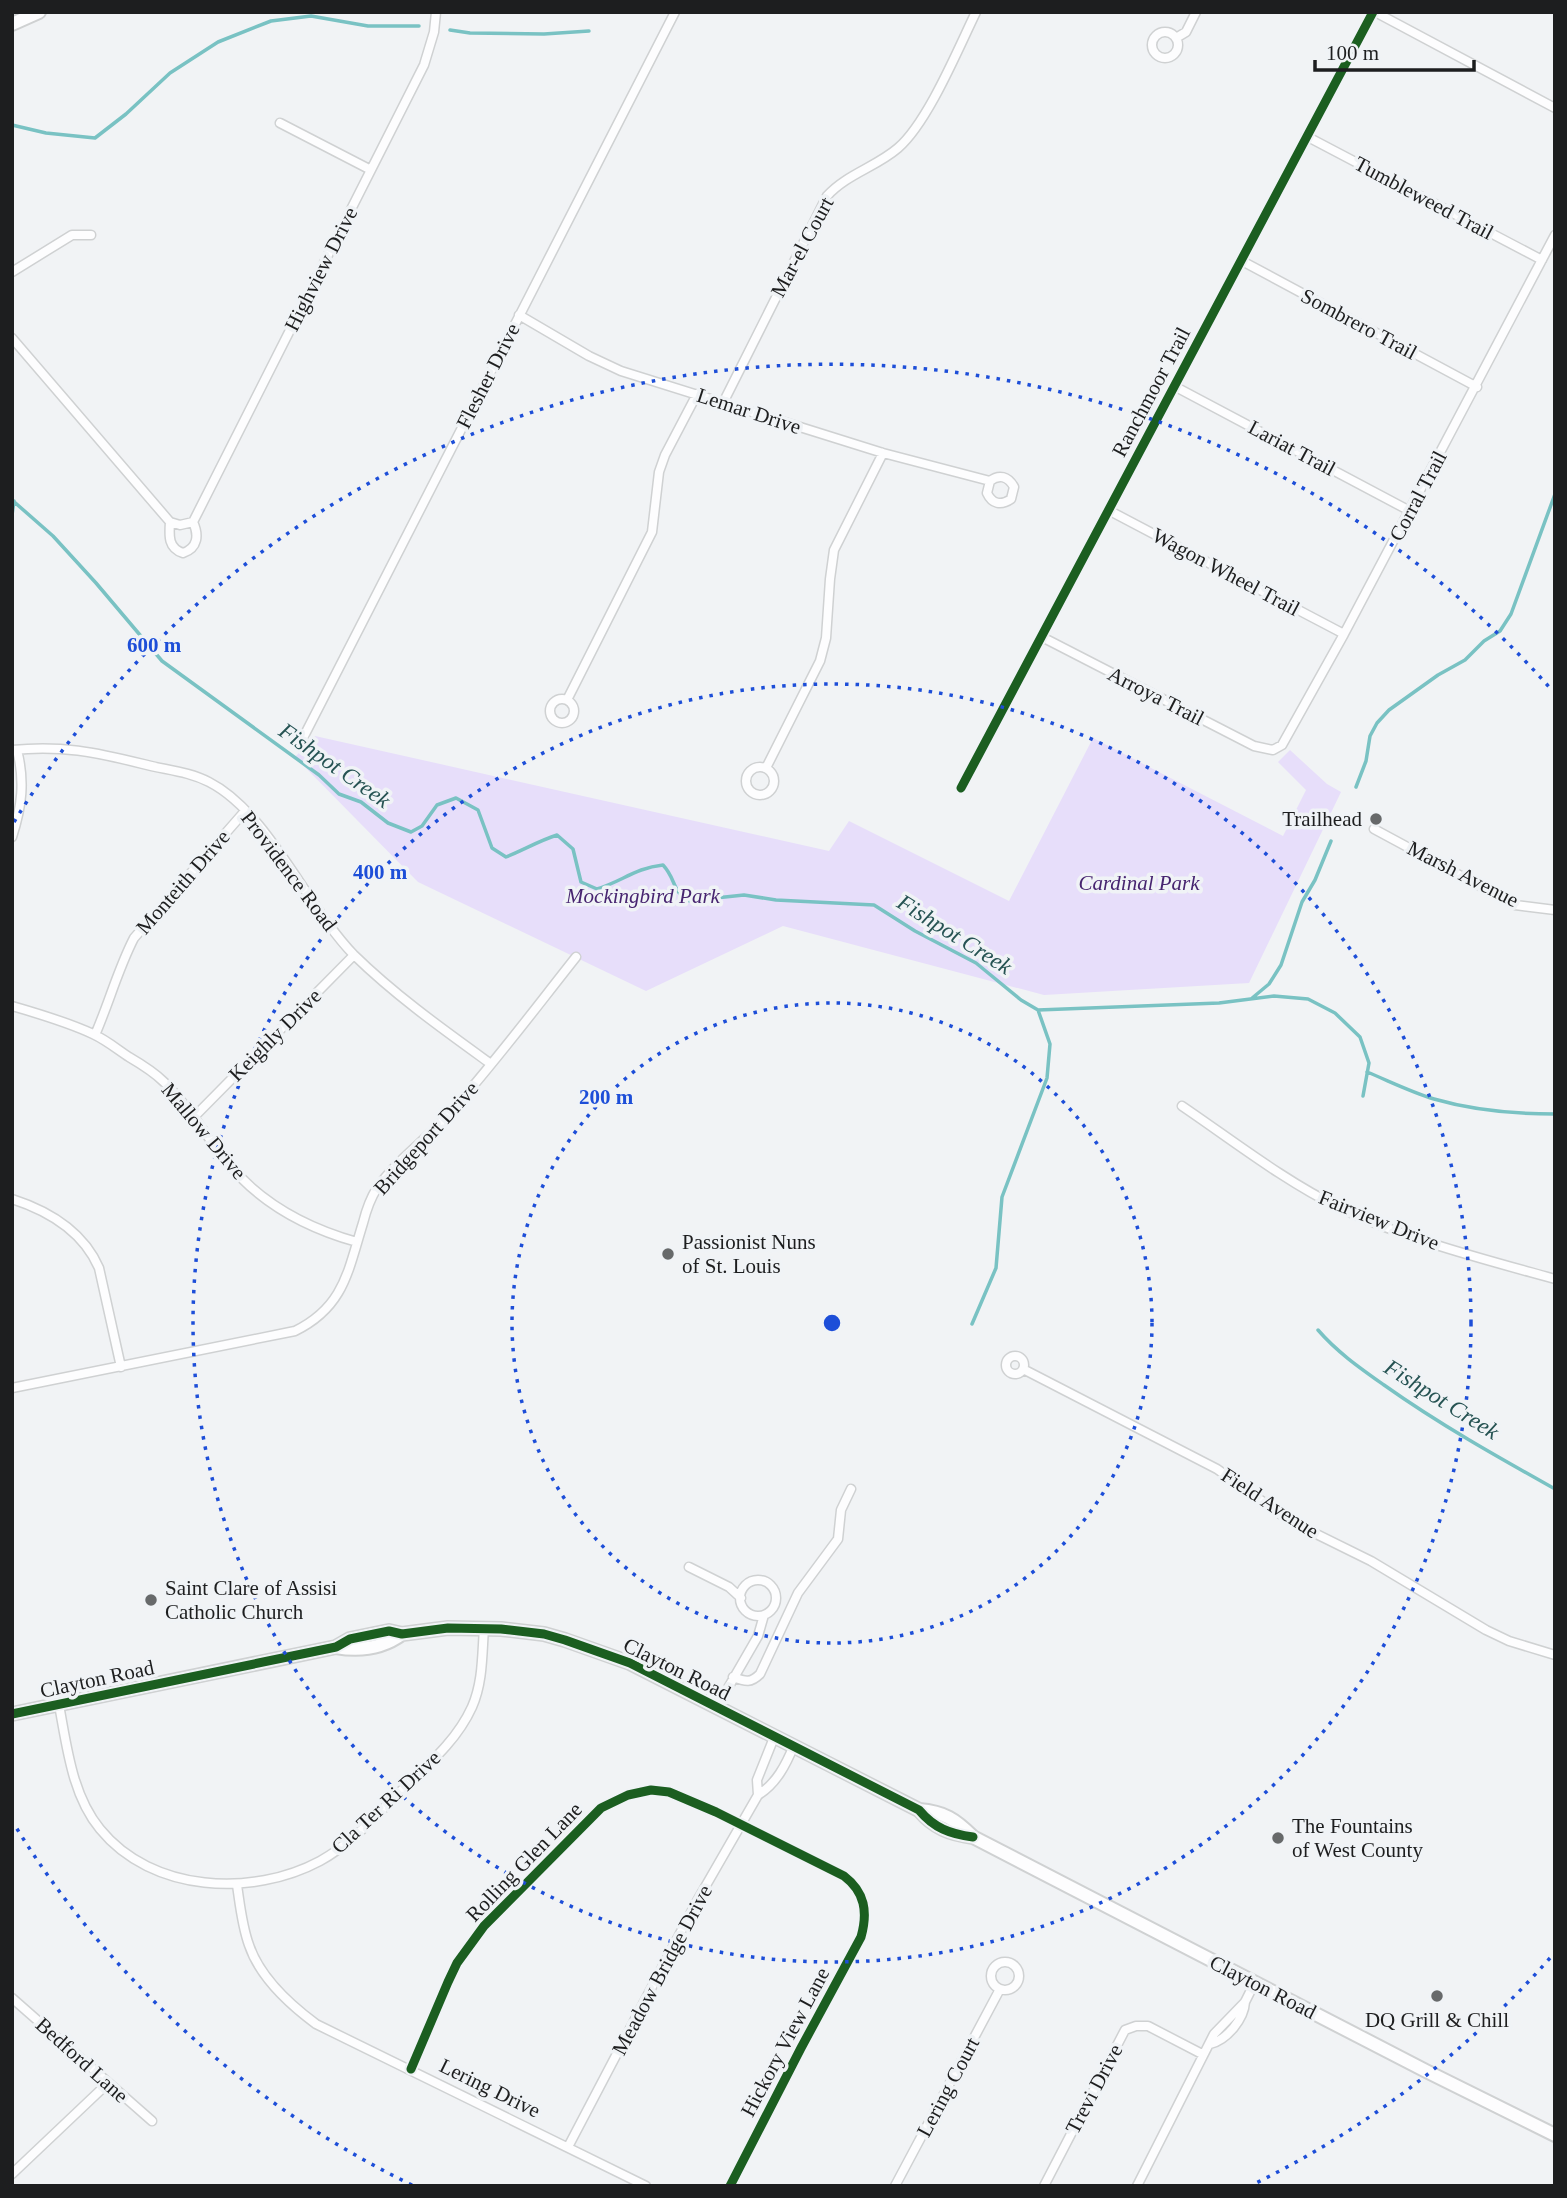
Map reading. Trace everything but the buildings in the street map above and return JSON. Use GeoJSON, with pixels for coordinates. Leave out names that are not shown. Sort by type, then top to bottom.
{"type":"FeatureCollection","features":[{"type":"Feature","properties":{"kind":"main road"},"geometry":{"type":"LineString","coordinates":[[12,24],[39,12]]}},
{"type":"Feature","properties":{"kind":"main road","name":"Clayton Road"},"geometry":{"type":"LineString","coordinates":[[12,1714],[336,1647],[350,1639],[389,1631],[402,1634],[448,1628],[484,1628],[544,1634],[630,1663],[919,1810],[937,1811],[959,1822],[973,1837],[1555,2135]]}},
{"type":"Feature","properties":{"kind":"street","name":"Highview Drive"},"geometry":{"type":"LineString","coordinates":[[12,338],[170,522],[171,544],[176,551],[183,553],[191,550],[197,541],[197,530],[192,522],[424,65],[434,32],[436,12]]}},
{"type":"Feature","properties":{"kind":"street","name":"Flesher Drive"},"geometry":{"type":"LineString","coordinates":[[302,740],[674,12]]}},
{"type":"Feature","properties":{"kind":"street","name":"Mar-el Court"},"geometry":{"type":"LineString","coordinates":[[723,402],[827,196],[845,179],[899,147],[914,130],[976,12]]}},
{"type":"Feature","properties":{"kind":"street"},"geometry":{"type":"LineString","coordinates":[[1176,38],[1186,32],[1196,12]]}},
{"type":"Feature","properties":{"kind":"street"},"geometry":{"type":"LineString","coordinates":[[1374,12],[1555,108]]}},
{"type":"Feature","properties":{"kind":"street","name":"Ranchmoor Trail"},"geometry":{"type":"LineString","coordinates":[[961,788],[1374,12]]}},
{"type":"Feature","properties":{"kind":"street"},"geometry":{"type":"LineString","coordinates":[[280,123],[371,170]]}},
{"type":"Feature","properties":{"kind":"street","name":"Tumbleweed Trail"},"geometry":{"type":"LineString","coordinates":[[1306,136],[1542,260]]}},
{"type":"Feature","properties":{"kind":"street"},"geometry":{"type":"LineString","coordinates":[[12,272],[72,235],[91,235]]}},
{"type":"Feature","properties":{"kind":"street","name":"Corral Trail"},"geometry":{"type":"LineString","coordinates":[[1273,750],[1282,745],[1289,736],[1345,634],[1555,235]]}},
{"type":"Feature","properties":{"kind":"street","name":"Sombrero Trail"},"geometry":{"type":"LineString","coordinates":[[1242,261],[1477,387]]}},
{"type":"Feature","properties":{"kind":"street","name":"Lemar Drive"},"geometry":{"type":"LineString","coordinates":[[519,315],[589,356],[621,371],[883,453],[990,481]]}},
{"type":"Feature","properties":{"kind":"street","name":"Lariat Trail"},"geometry":{"type":"LineString","coordinates":[[1174,386],[1410,511]]}},
{"type":"Feature","properties":{"kind":"street"},"geometry":{"type":"LineString","coordinates":[[567,700],[652,532],[659,472],[697,394]]}},
{"type":"Feature","properties":{"kind":"street"},"geometry":{"type":"LineString","coordinates":[[766,768],[820,660],[826,638],[834,550],[883,453]]}},
{"type":"Feature","properties":{"kind":"street","name":"Wagon Wheel Trail"},"geometry":{"type":"LineString","coordinates":[[1108,510],[1345,634]]}},
{"type":"Feature","properties":{"kind":"street"},"geometry":{"type":"LineString","coordinates":[[170,522],[180,525],[192,522]]}},
{"type":"Feature","properties":{"kind":"street","name":"Arroya Trail"},"geometry":{"type":"LineString","coordinates":[[1042,637],[1254,747],[1273,750]]}},
{"type":"Feature","properties":{"kind":"street","name":"Providence Road"},"geometry":{"type":"LineString","coordinates":[[15,750],[70,748],[191,774],[210,782],[245,811],[354,955],[415,1007],[491,1064]]}},
{"type":"Feature","properties":{"kind":"street"},"geometry":{"type":"LineString","coordinates":[[12,837],[23,793],[22,771],[15,750]]}},
{"type":"Feature","properties":{"kind":"street","name":"Monteith Drive"},"geometry":{"type":"LineString","coordinates":[[95,1035],[109,1004],[124,957],[134,938],[245,811]]}},
{"type":"Feature","properties":{"kind":"street","name":"Marsh Avenue"},"geometry":{"type":"LineString","coordinates":[[1374,829],[1516,905],[1555,910]]}},
{"type":"Feature","properties":{"kind":"street","name":"Keighly Drive"},"geometry":{"type":"LineString","coordinates":[[195,1116],[354,955]]}},
{"type":"Feature","properties":{"kind":"street","name":"Bridgeport Drive"},"geometry":{"type":"LineString","coordinates":[[12,1388],[295,1331],[317,1319],[338,1297],[345,1282],[368,1206],[377,1189],[398,1164],[447,1117],[576,957]]}},
{"type":"Feature","properties":{"kind":"street","name":"Mallow Drive"},"geometry":{"type":"LineString","coordinates":[[12,1006],[51,1017],[95,1035],[162,1080],[195,1116],[227,1163],[246,1182],[304,1224],[357,1242]]}},
{"type":"Feature","properties":{"kind":"street","name":"Fairview Drive"},"geometry":{"type":"LineString","coordinates":[[1182,1106],[1303,1187],[1342,1209],[1415,1238],[1555,1279]]}},
{"type":"Feature","properties":{"kind":"street"},"geometry":{"type":"LineString","coordinates":[[12,1199],[38,1207],[53,1216],[76,1234],[94,1257],[99,1268],[121,1367]]}},
{"type":"Feature","properties":{"kind":"street","name":"Field Avenue"},"geometry":{"type":"LineString","coordinates":[[1023,1369],[1217,1469],[1290,1521],[1371,1561],[1486,1630],[1509,1642],[1555,1655]]}},
{"type":"Feature","properties":{"kind":"street"},"geometry":{"type":"LineString","coordinates":[[733,1677],[746,1682],[754,1680],[760,1674],[798,1593],[838,1539],[841,1510],[850,1489]]}},
{"type":"Feature","properties":{"kind":"street"},"geometry":{"type":"LineString","coordinates":[[689,1567],[729,1587],[741,1598],[747,1613],[764,1615]]}},
{"type":"Feature","properties":{"kind":"street"},"geometry":{"type":"LineString","coordinates":[[717,1707],[758,1636],[764,1615],[775,1604],[775,1594],[769,1585],[759,1581],[744,1587],[741,1598]]}},
{"type":"Feature","properties":{"kind":"street","name":"Cla Ter Ri Drive"},"geometry":{"type":"LineString","coordinates":[[59,1704],[78,1790],[101,1830],[152,1868],[202,1883],[237,1885],[281,1877],[322,1860],[347,1843],[439,1754],[459,1731],[476,1696],[480,1683],[484,1628]]}},
{"type":"Feature","properties":{"kind":"street","name":"Meadow Bridge Drive"},"geometry":{"type":"LineString","coordinates":[[568,2147],[697,1901],[758,1795],[757,1780],[775,1735]]}},
{"type":"Feature","properties":{"kind":"street","name":"Meadow Bridge Drive"},"geometry":{"type":"LineString","coordinates":[[758,1795],[770,1788],[789,1759],[794,1745]]}},
{"type":"Feature","properties":{"kind":"street","name":"Rolling Glen Lane"},"geometry":{"type":"LineString","coordinates":[[411,2069],[447,1982],[472,1941],[601,1808],[628,1795],[651,1790],[680,1797],[844,1876],[855,1884],[861,1894],[864,1913]]}},
{"type":"Feature","properties":{"kind":"street","name":"Lering Drive"},"geometry":{"type":"LineString","coordinates":[[237,1885],[249,1947],[258,1965],[284,1996],[316,2024],[646,2186]]}},
{"type":"Feature","properties":{"kind":"street","name":"Hickory View Lane"},"geometry":{"type":"LineString","coordinates":[[730,2186],[861,1937],[864,1913]]}},
{"type":"Feature","properties":{"kind":"street"},"geometry":{"type":"LineString","coordinates":[[1137,2186],[1202,2054],[1210,2044],[1217,2043],[1235,2026],[1244,2012],[1245,2001],[1255,1982]]}},
{"type":"Feature","properties":{"kind":"street","name":"Lering Court"},"geometry":{"type":"LineString","coordinates":[[895,2186],[1000,1989]]}},
{"type":"Feature","properties":{"kind":"street","name":"Bedford Lane"},"geometry":{"type":"LineString","coordinates":[[12,1998],[152,2122]]}},
{"type":"Feature","properties":{"kind":"street","name":"Trevi Drive"},"geometry":{"type":"LineString","coordinates":[[1044,2186],[1125,2030],[1148,2026],[1202,2054]]}},
{"type":"Feature","properties":{"kind":"street"},"geometry":{"type":"LineString","coordinates":[[12,2174],[108,2083]]}},
{"type":"Feature","properties":{"kind":"green space"},"geometry":{"type":"Polygon","coordinates":[[[315,736],[829,851],[849,821],[1009,901],[1093,738],[1283,836],[1306,790],[1278,762],[1290,750],[1327,784],[1341,792],[1249,983],[1044,995],[783,926],[646,991],[418,882],[295,757],[315,736]]]}},
{"type":"Feature","properties":{"kind":"waterway"},"geometry":{"type":"LineString","coordinates":[[12,125],[46,133],[95,138],[126,114],[170,73],[218,42],[271,21],[311,16],[368,26],[419,26]]}},
{"type":"Feature","properties":{"kind":"waterway"},"geometry":{"type":"LineString","coordinates":[[450,30],[470,33],[544,34],[589,31]]}},
{"type":"Feature","properties":{"kind":"waterway"},"geometry":{"type":"LineString","coordinates":[[1356,787],[1366,761],[1370,736],[1377,723],[1389,710],[1438,675],[1465,660],[1484,641],[1500,631],[1511,614],[1555,494]]}},
{"type":"Feature","properties":{"kind":"waterway","name":"Fishpot Creek"},"geometry":{"type":"LineString","coordinates":[[12,500],[53,536],[162,661],[319,775],[339,794],[361,802],[388,823],[411,832],[422,826],[437,805],[456,798],[478,810],[492,848],[506,857],[557,835],[573,849],[581,882],[597,889],[645,869],[663,865],[678,892],[687,901],[744,895],[776,900],[874,905],[915,931],[976,963],[1021,1000],[1038,1010],[1219,1003],[1274,996],[1308,999],[1335,1013],[1360,1037],[1369,1063],[1363,1096]]}},
{"type":"Feature","properties":{"kind":"waterway"},"geometry":{"type":"LineString","coordinates":[[12,515],[14,501]]}},
{"type":"Feature","properties":{"kind":"waterway"},"geometry":{"type":"LineString","coordinates":[[1251,999],[1269,984],[1281,965],[1302,902],[1315,880],[1331,841]]}},
{"type":"Feature","properties":{"kind":"waterway"},"geometry":{"type":"LineString","coordinates":[[972,1324],[996,1268],[1002,1197],[1047,1078],[1050,1044],[1038,1010]]}},
{"type":"Feature","properties":{"kind":"waterway"},"geometry":{"type":"LineString","coordinates":[[1367,1072],[1448,1103],[1494,1111],[1555,1114]]}},
{"type":"Feature","properties":{"kind":"waterway","name":"Fishpot Creek"},"geometry":{"type":"LineString","coordinates":[[1318,1330],[1349,1359],[1405,1399],[1555,1489]]}},
{"type":"Feature","properties":{"kind":"cycle path"},"geometry":{"type":"LineString","coordinates":[[961,788],[1373,12]]}},
{"type":"Feature","properties":{"kind":"cycle path"},"geometry":{"type":"LineString","coordinates":[[12,1714],[336,1647],[350,1639],[389,1631],[402,1634],[448,1628],[501,1629],[544,1634],[630,1663],[919,1810],[943,1829],[973,1837]]}},
{"type":"Feature","properties":{"kind":"cycle path"},"geometry":{"type":"LineString","coordinates":[[411,2069],[457,1963],[484,1926],[601,1808],[628,1795],[651,1790],[669,1792],[716,1812],[844,1876],[856,1889],[863,1903],[861,1937],[730,2186]]}},
{"type":"Feature","properties":{"kind":"place","name":"Trailhead"},"geometry":{"type":"Point","coordinates":[1376,819]}},
{"type":"Feature","properties":{"kind":"place","name":"Passionist Nuns of St. Louis"},"geometry":{"type":"Point","coordinates":[668,1254]}},
{"type":"Feature","properties":{"kind":"place","name":"Saint Clare of Assisi Catholic Church"},"geometry":{"type":"Point","coordinates":[151,1600]}},
{"type":"Feature","properties":{"kind":"place","name":"The Fountains of West County"},"geometry":{"type":"Point","coordinates":[1278,1838]}},
{"type":"Feature","properties":{"kind":"place","name":"DQ Grill & Chill"},"geometry":{"type":"Point","coordinates":[1437,1996]}},
{"type":"Feature","properties":{"kind":"park label","name":"Cardinal Park"},"geometry":{"type":"Point","coordinates":[1139,883]}},
{"type":"Feature","properties":{"kind":"park label","name":"Mockingbird Park"},"geometry":{"type":"Point","coordinates":[643,896]}}]}
